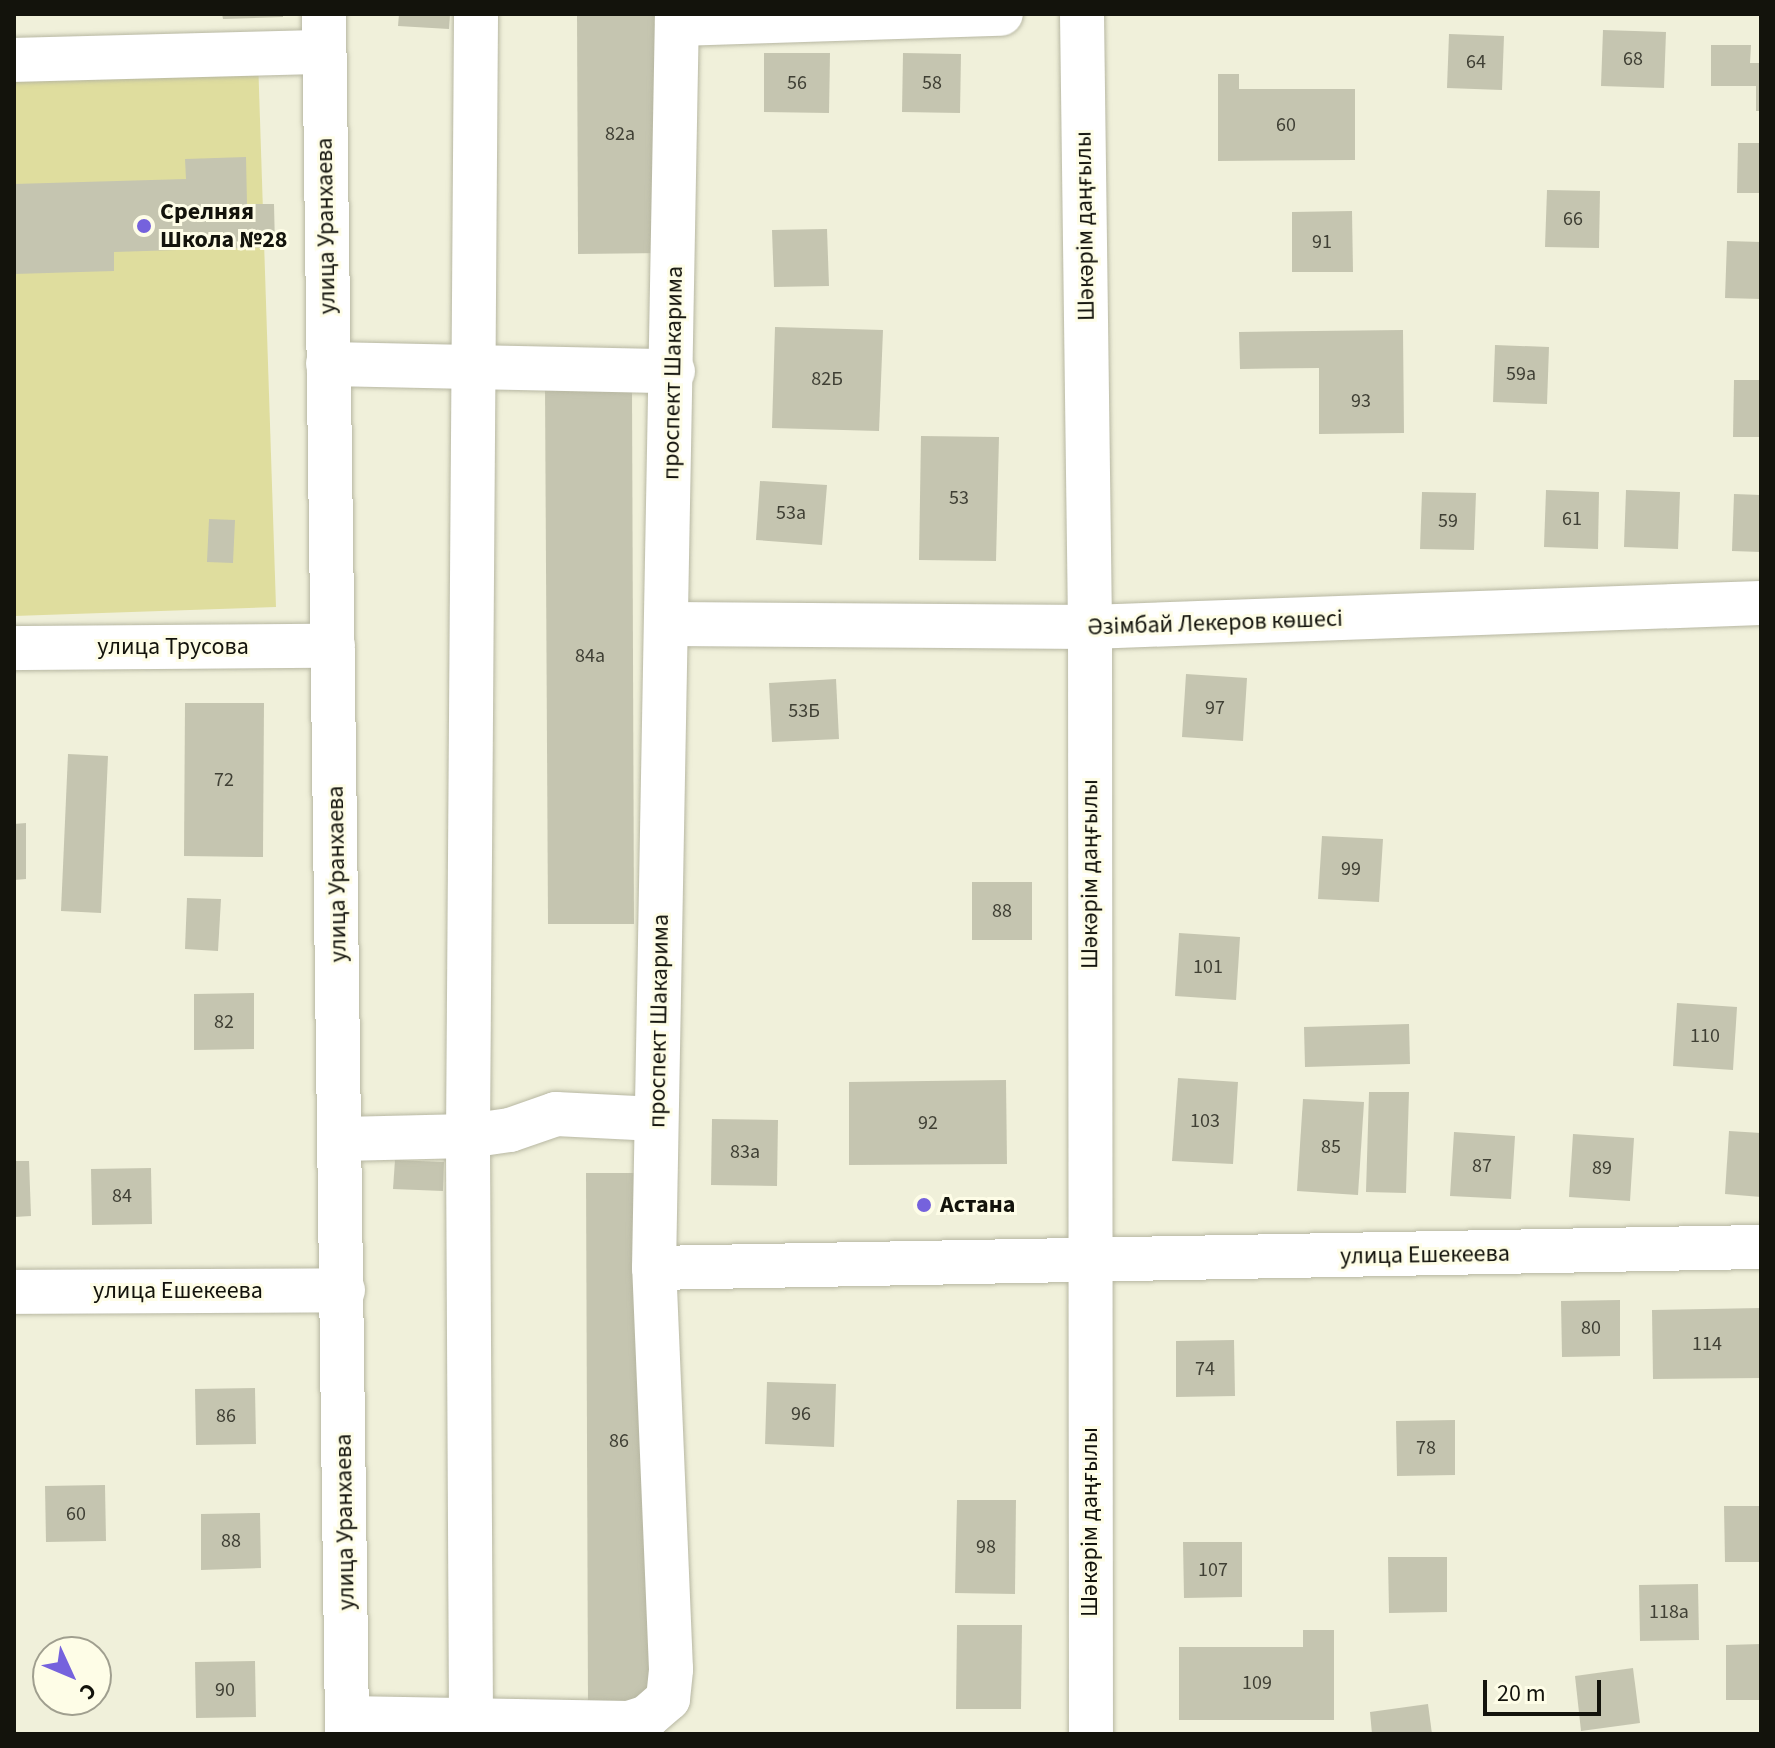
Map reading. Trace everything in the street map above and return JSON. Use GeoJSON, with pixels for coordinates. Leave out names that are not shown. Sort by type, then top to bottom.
{"type":"FeatureCollection","features":[{"type":"Feature","properties":{"kind":"street"},"geometry":{"type":"LineString","coordinates":[[471,1718],[468,1136],[476,14]]}},
{"type":"Feature","properties":{"kind":"street"},"geometry":{"type":"LineString","coordinates":[[677,19],[1001,14]]}},
{"type":"Feature","properties":{"kind":"street","name":"Шәкәрім даңғылы"},"geometry":{"type":"LineString","coordinates":[[1082,14],[1090,627],[1088,1263],[1091,1734]]}},
{"type":"Feature","properties":{"kind":"street","name":"проспект Шакарима"},"geometry":{"type":"LineString","coordinates":[[347,1726],[471,1718],[629,1723],[647,1717],[668,1699],[671,1669],[654,1268],[669,624],[677,19]]}},
{"type":"Feature","properties":{"kind":"street"},"geometry":{"type":"LineString","coordinates":[[14,60],[324,33]]}},
{"type":"Feature","properties":{"kind":"street","name":"улица Уранхаева"},"geometry":{"type":"LineString","coordinates":[[324,33],[342,1139],[347,1726]]}},
{"type":"Feature","properties":{"kind":"street"},"geometry":{"type":"LineString","coordinates":[[328,364],[673,371]]}},
{"type":"Feature","properties":{"kind":"street","name":"Әзімбай Лекеров көшесі"},"geometry":{"type":"LineString","coordinates":[[669,624],[1090,627],[1761,603]]}},
{"type":"Feature","properties":{"kind":"street","name":"улица Трусова"},"geometry":{"type":"LineString","coordinates":[[14,648],[333,646]]}},
{"type":"Feature","properties":{"kind":"street"},"geometry":{"type":"LineString","coordinates":[[342,1139],[468,1136],[510,1130],[556,1114],[656,1119]]}},
{"type":"Feature","properties":{"kind":"street","name":"улица Ешекеева"},"geometry":{"type":"LineString","coordinates":[[654,1268],[1088,1263],[1761,1247]]}},
{"type":"Feature","properties":{"kind":"street","name":"улица Ешекеева"},"geometry":{"type":"LineString","coordinates":[[14,1292],[343,1290]]}},
{"type":"Feature","properties":{"kind":"shaded area"},"geometry":{"type":"Polygon","coordinates":[[[258,59],[276,607],[14,616],[14,67],[258,59]]]}},
{"type":"Feature","properties":{"kind":"building"},"geometry":{"type":"Polygon","coordinates":[[[222,14],[283,14],[283,17],[223,19],[222,14]]]}},
{"type":"Feature","properties":{"kind":"building"},"geometry":{"type":"Polygon","coordinates":[[[399,14],[450,14],[449,29],[398,26],[399,14]]]}},
{"type":"Feature","properties":{"kind":"building"},"geometry":{"type":"Polygon","coordinates":[[[577,14],[663,14],[664,253],[578,254],[577,14]]]}},
{"type":"Feature","properties":{"kind":"building"},"geometry":{"type":"Polygon","coordinates":[[[1603,30],[1666,32],[1664,88],[1601,86],[1603,30]]]}},
{"type":"Feature","properties":{"kind":"building"},"geometry":{"type":"Polygon","coordinates":[[[1449,34],[1504,36],[1502,90],[1447,88],[1449,34]]]}},
{"type":"Feature","properties":{"kind":"building"},"geometry":{"type":"Polygon","coordinates":[[[1711,45],[1751,45],[1750,63],[1761,63],[1761,111],[1756,111],[1756,86],[1711,86],[1711,45]]]}},
{"type":"Feature","properties":{"kind":"building"},"geometry":{"type":"Polygon","coordinates":[[[764,53],[830,53],[829,113],[764,112],[764,53]]]}},
{"type":"Feature","properties":{"kind":"building"},"geometry":{"type":"Polygon","coordinates":[[[903,53],[961,54],[960,113],[902,112],[903,53]]]}},
{"type":"Feature","properties":{"kind":"building"},"geometry":{"type":"Polygon","coordinates":[[[1218,74],[1239,74],[1239,89],[1355,89],[1355,160],[1218,161],[1218,74]]]}},
{"type":"Feature","properties":{"kind":"building"},"geometry":{"type":"Polygon","coordinates":[[[1738,143],[1761,143],[1761,193],[1737,193],[1738,143]]]}},
{"type":"Feature","properties":{"kind":"building","name":"Срелняя Школа №28"},"geometry":{"type":"Polygon","coordinates":[[[246,157],[247,204],[274,204],[275,247],[114,252],[114,271],[14,274],[14,184],[186,179],[185,159],[246,157]]]}},
{"type":"Feature","properties":{"kind":"building"},"geometry":{"type":"Polygon","coordinates":[[[1547,190],[1600,191],[1599,248],[1545,247],[1547,190]]]}},
{"type":"Feature","properties":{"kind":"building"},"geometry":{"type":"Polygon","coordinates":[[[1352,211],[1353,272],[1292,272],[1292,212],[1352,211]]]}},
{"type":"Feature","properties":{"kind":"building"},"geometry":{"type":"Polygon","coordinates":[[[827,229],[829,286],[774,287],[772,230],[827,229]]]}},
{"type":"Feature","properties":{"kind":"building"},"geometry":{"type":"Polygon","coordinates":[[[1727,241],[1761,242],[1761,299],[1725,298],[1727,241]]]}},
{"type":"Feature","properties":{"kind":"building"},"geometry":{"type":"Polygon","coordinates":[[[775,327],[883,330],[879,431],[772,428],[775,327]]]}},
{"type":"Feature","properties":{"kind":"building"},"geometry":{"type":"Polygon","coordinates":[[[1403,330],[1404,433],[1319,434],[1319,368],[1240,369],[1239,332],[1403,330]]]}},
{"type":"Feature","properties":{"kind":"building"},"geometry":{"type":"Polygon","coordinates":[[[1495,345],[1549,347],[1547,404],[1493,402],[1495,345]]]}},
{"type":"Feature","properties":{"kind":"building"},"geometry":{"type":"Polygon","coordinates":[[[1734,380],[1761,380],[1761,437],[1733,437],[1734,380]]]}},
{"type":"Feature","properties":{"kind":"building"},"geometry":{"type":"Polygon","coordinates":[[[545,388],[632,388],[634,924],[548,924],[545,388]]]}},
{"type":"Feature","properties":{"kind":"building"},"geometry":{"type":"Polygon","coordinates":[[[921,436],[999,437],[996,561],[919,560],[921,436]]]}},
{"type":"Feature","properties":{"kind":"building"},"geometry":{"type":"Polygon","coordinates":[[[760,481],[827,485],[822,545],[756,540],[760,481]]]}},
{"type":"Feature","properties":{"kind":"building"},"geometry":{"type":"Polygon","coordinates":[[[1546,490],[1599,492],[1598,549],[1544,547],[1546,490]]]}},
{"type":"Feature","properties":{"kind":"building"},"geometry":{"type":"Polygon","coordinates":[[[1626,490],[1680,492],[1678,549],[1624,547],[1626,490]]]}},
{"type":"Feature","properties":{"kind":"building"},"geometry":{"type":"Polygon","coordinates":[[[1422,492],[1476,493],[1474,550],[1420,549],[1422,492]]]}},
{"type":"Feature","properties":{"kind":"building"},"geometry":{"type":"Polygon","coordinates":[[[1734,494],[1761,495],[1761,552],[1732,551],[1734,494]]]}},
{"type":"Feature","properties":{"kind":"building"},"geometry":{"type":"Polygon","coordinates":[[[209,519],[235,520],[233,563],[207,562],[209,519]]]}},
{"type":"Feature","properties":{"kind":"building"},"geometry":{"type":"Polygon","coordinates":[[[1186,674],[1247,678],[1243,741],[1182,737],[1186,674]]]}},
{"type":"Feature","properties":{"kind":"building"},"geometry":{"type":"Polygon","coordinates":[[[836,679],[839,739],[772,742],[769,683],[836,679]]]}},
{"type":"Feature","properties":{"kind":"building"},"geometry":{"type":"Polygon","coordinates":[[[185,703],[264,703],[263,857],[184,856],[185,703]]]}},
{"type":"Feature","properties":{"kind":"building"},"geometry":{"type":"Polygon","coordinates":[[[68,754],[108,756],[101,913],[61,911],[68,754]]]}},
{"type":"Feature","properties":{"kind":"building"},"geometry":{"type":"Polygon","coordinates":[[[26,823],[26,879],[14,880],[14,824],[26,823]]]}},
{"type":"Feature","properties":{"kind":"building"},"geometry":{"type":"Polygon","coordinates":[[[1322,836],[1383,839],[1379,902],[1318,899],[1322,836]]]}},
{"type":"Feature","properties":{"kind":"building"},"geometry":{"type":"Polygon","coordinates":[[[972,882],[1032,882],[1032,940],[972,940],[972,882]]]}},
{"type":"Feature","properties":{"kind":"building"},"geometry":{"type":"Polygon","coordinates":[[[187,898],[221,899],[218,951],[185,949],[187,898]]]}},
{"type":"Feature","properties":{"kind":"building"},"geometry":{"type":"Polygon","coordinates":[[[1179,933],[1240,937],[1236,1000],[1175,996],[1179,933]]]}},
{"type":"Feature","properties":{"kind":"building"},"geometry":{"type":"Polygon","coordinates":[[[254,993],[254,1049],[194,1050],[194,994],[254,993]]]}},
{"type":"Feature","properties":{"kind":"building"},"geometry":{"type":"Polygon","coordinates":[[[1677,1003],[1737,1007],[1733,1070],[1673,1066],[1677,1003]]]}},
{"type":"Feature","properties":{"kind":"building"},"geometry":{"type":"Polygon","coordinates":[[[1409,1024],[1410,1064],[1305,1067],[1304,1027],[1409,1024]]]}},
{"type":"Feature","properties":{"kind":"building"},"geometry":{"type":"Polygon","coordinates":[[[1178,1078],[1238,1082],[1233,1164],[1172,1161],[1178,1078]]]}},
{"type":"Feature","properties":{"kind":"building"},"geometry":{"type":"Polygon","coordinates":[[[1006,1080],[1007,1164],[849,1165],[849,1082],[1006,1080]]]}},
{"type":"Feature","properties":{"kind":"building"},"geometry":{"type":"Polygon","coordinates":[[[1369,1092],[1409,1092],[1406,1193],[1366,1192],[1369,1092]]]}},
{"type":"Feature","properties":{"kind":"building"},"geometry":{"type":"Polygon","coordinates":[[[1303,1099],[1364,1102],[1358,1195],[1297,1191],[1303,1099]]]}},
{"type":"Feature","properties":{"kind":"building"},"geometry":{"type":"Polygon","coordinates":[[[712,1119],[778,1120],[777,1186],[711,1185],[712,1119]]]}},
{"type":"Feature","properties":{"kind":"building"},"geometry":{"type":"Polygon","coordinates":[[[1729,1131],[1761,1133],[1761,1197],[1725,1194],[1729,1131]]]}},
{"type":"Feature","properties":{"kind":"building"},"geometry":{"type":"Polygon","coordinates":[[[1454,1132],[1515,1136],[1511,1199],[1450,1196],[1454,1132]]]}},
{"type":"Feature","properties":{"kind":"building"},"geometry":{"type":"Polygon","coordinates":[[[1573,1134],[1634,1138],[1630,1201],[1569,1197],[1573,1134]]]}},
{"type":"Feature","properties":{"kind":"building"},"geometry":{"type":"Polygon","coordinates":[[[395,1160],[444,1162],[443,1191],[393,1189],[395,1160]]]}},
{"type":"Feature","properties":{"kind":"building"},"geometry":{"type":"Polygon","coordinates":[[[14,1161],[29,1161],[31,1216],[14,1217],[14,1161]]]}},
{"type":"Feature","properties":{"kind":"building"},"geometry":{"type":"Polygon","coordinates":[[[151,1168],[152,1224],[92,1225],[91,1169],[151,1168]]]}},
{"type":"Feature","properties":{"kind":"building"},"geometry":{"type":"Polygon","coordinates":[[[586,1173],[649,1173],[652,1709],[588,1709],[586,1173]]]}},
{"type":"Feature","properties":{"kind":"building"},"geometry":{"type":"Polygon","coordinates":[[[1620,1300],[1620,1356],[1562,1357],[1561,1301],[1620,1300]]]}},
{"type":"Feature","properties":{"kind":"building"},"geometry":{"type":"Polygon","coordinates":[[[1761,1308],[1761,1378],[1653,1379],[1652,1310],[1761,1308]]]}},
{"type":"Feature","properties":{"kind":"building"},"geometry":{"type":"Polygon","coordinates":[[[1234,1340],[1235,1396],[1176,1397],[1176,1341],[1234,1340]]]}},
{"type":"Feature","properties":{"kind":"building"},"geometry":{"type":"Polygon","coordinates":[[[767,1382],[836,1384],[834,1447],[765,1444],[767,1382]]]}},
{"type":"Feature","properties":{"kind":"building"},"geometry":{"type":"Polygon","coordinates":[[[255,1388],[256,1444],[196,1445],[195,1389],[255,1388]]]}},
{"type":"Feature","properties":{"kind":"building"},"geometry":{"type":"Polygon","coordinates":[[[1455,1420],[1455,1475],[1397,1476],[1396,1421],[1455,1420]]]}},
{"type":"Feature","properties":{"kind":"building"},"geometry":{"type":"Polygon","coordinates":[[[105,1485],[106,1541],[46,1542],[45,1486],[105,1485]]]}},
{"type":"Feature","properties":{"kind":"building"},"geometry":{"type":"Polygon","coordinates":[[[957,1500],[1016,1500],[1015,1594],[955,1593],[957,1500]]]}},
{"type":"Feature","properties":{"kind":"building"},"geometry":{"type":"Polygon","coordinates":[[[1724,1506],[1761,1506],[1761,1562],[1725,1562],[1724,1506]]]}},
{"type":"Feature","properties":{"kind":"building"},"geometry":{"type":"Polygon","coordinates":[[[260,1513],[261,1568],[201,1570],[201,1514],[260,1513]]]}},
{"type":"Feature","properties":{"kind":"building"},"geometry":{"type":"Polygon","coordinates":[[[1183,1542],[1242,1542],[1242,1597],[1184,1598],[1183,1542]]]}},
{"type":"Feature","properties":{"kind":"building"},"geometry":{"type":"Polygon","coordinates":[[[1388,1557],[1447,1557],[1447,1612],[1389,1613],[1388,1557]]]}},
{"type":"Feature","properties":{"kind":"building"},"geometry":{"type":"Polygon","coordinates":[[[1698,1584],[1699,1640],[1640,1641],[1639,1585],[1698,1584]]]}},
{"type":"Feature","properties":{"kind":"building"},"geometry":{"type":"Polygon","coordinates":[[[957,1625],[1022,1625],[1021,1709],[956,1709],[957,1625]]]}},
{"type":"Feature","properties":{"kind":"building"},"geometry":{"type":"Polygon","coordinates":[[[1303,1630],[1334,1630],[1334,1720],[1179,1720],[1179,1647],[1303,1647],[1303,1630]]]}},
{"type":"Feature","properties":{"kind":"building"},"geometry":{"type":"Polygon","coordinates":[[[1761,1644],[1761,1700],[1726,1700],[1726,1645],[1761,1644]]]}},
{"type":"Feature","properties":{"kind":"building"},"geometry":{"type":"Polygon","coordinates":[[[255,1661],[256,1717],[196,1718],[195,1662],[255,1661]]]}},
{"type":"Feature","properties":{"kind":"building"},"geometry":{"type":"Polygon","coordinates":[[[1633,1668],[1640,1723],[1581,1731],[1575,1676],[1633,1668]]]}},
{"type":"Feature","properties":{"kind":"building"},"geometry":{"type":"Polygon","coordinates":[[[1428,1704],[1432,1734],[1372,1734],[1370,1712],[1428,1704]]]}},
{"type":"Feature","properties":{"kind":"place","name":"Срелняя Школа №28"},"geometry":{"type":"Point","coordinates":[144,226]}},
{"type":"Feature","properties":{"kind":"place","name":"Астана"},"geometry":{"type":"Point","coordinates":[924,1205]}}]}
